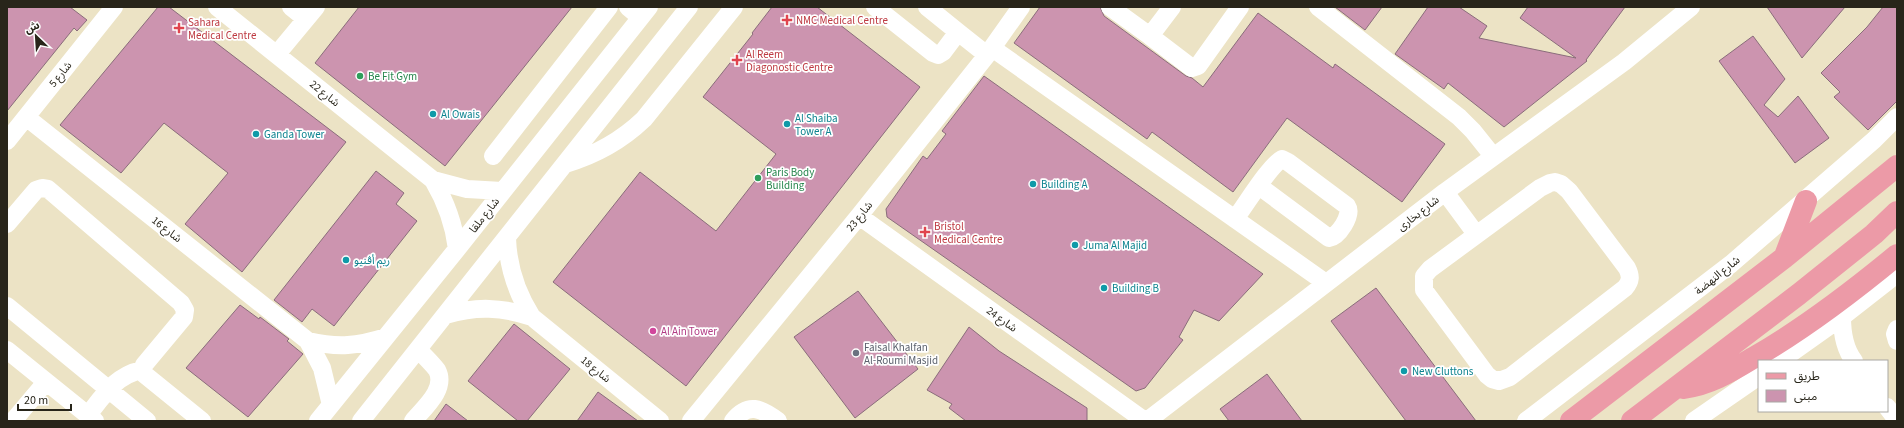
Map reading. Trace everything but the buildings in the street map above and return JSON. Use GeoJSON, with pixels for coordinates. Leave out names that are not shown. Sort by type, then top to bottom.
{"type":"FeatureCollection","features":[{"type":"Feature","properties":{"kind":"main road"},"geometry":{"type":"LineString","coordinates":[[1571,421],[1785,257],[1897,166]]}},
{"type":"Feature","properties":{"kind":"main road"},"geometry":{"type":"LineString","coordinates":[[1785,257],[1806,201]]}},
{"type":"Feature","properties":{"kind":"main road"},"geometry":{"type":"LineString","coordinates":[[1632,421],[1810,285],[1874,234],[1897,212]]}},
{"type":"Feature","properties":{"kind":"main road"},"geometry":{"type":"LineString","coordinates":[[1675,389],[1694,386],[1713,380],[1760,354],[1833,306],[1897,255]]}},
{"type":"Feature","properties":{"kind":"street","name":"شارع 5"},"geometry":{"type":"LineString","coordinates":[[7,141],[114,7]]}},
{"type":"Feature","properties":{"kind":"street","name":"شارع 22"},"geometry":{"type":"LineString","coordinates":[[217,7],[433,180],[467,189],[502,191]]}},
{"type":"Feature","properties":{"kind":"street"},"geometry":{"type":"LineString","coordinates":[[277,54],[311,13],[291,7]]}},
{"type":"Feature","properties":{"kind":"street"},"geometry":{"type":"LineString","coordinates":[[494,156],[609,7]]}},
{"type":"Feature","properties":{"kind":"street"},"geometry":{"type":"LineString","coordinates":[[361,421],[689,7]]}},
{"type":"Feature","properties":{"kind":"street"},"geometry":{"type":"LineString","coordinates":[[565,164],[600,152],[631,132],[648,114],[734,7]]}},
{"type":"Feature","properties":{"kind":"street"},"geometry":{"type":"LineString","coordinates":[[876,7],[936,55],[943,52],[958,32]]}},
{"type":"Feature","properties":{"kind":"street"},"geometry":{"type":"LineString","coordinates":[[927,7],[958,32],[989,51],[1236,219],[1326,283]]}},
{"type":"Feature","properties":{"kind":"street","name":"شارع 23"},"geometry":{"type":"LineString","coordinates":[[691,421],[859,216],[989,51],[1021,7]]}},
{"type":"Feature","properties":{"kind":"street"},"geometry":{"type":"LineString","coordinates":[[1110,7],[1189,66],[1195,68],[1200,64],[1240,7]]}},
{"type":"Feature","properties":{"kind":"street"},"geometry":{"type":"LineString","coordinates":[[1150,36],[1172,7]]}},
{"type":"Feature","properties":{"kind":"street"},"geometry":{"type":"LineString","coordinates":[[1318,7],[1460,117],[1473,130],[1493,156]]}},
{"type":"Feature","properties":{"kind":"street","name":"شارع بخارى"},"geometry":{"type":"LineString","coordinates":[[1146,421],[1445,192],[1624,62],[1682,9]]}},
{"type":"Feature","properties":{"kind":"street","name":"شارع ملقا"},"geometry":{"type":"LineString","coordinates":[[318,421],[458,249],[639,10]]}},
{"type":"Feature","properties":{"kind":"street","name":"شارع 16"},"geometry":{"type":"LineString","coordinates":[[26,117],[308,341],[322,368],[331,405]]}},
{"type":"Feature","properties":{"kind":"street","name":"شارع النهضة"},"geometry":{"type":"LineString","coordinates":[[1526,421],[1670,312],[1806,201],[1874,140],[1897,117]]}},
{"type":"Feature","properties":{"kind":"street"},"geometry":{"type":"LineString","coordinates":[[1236,219],[1259,186],[1276,163],[1282,159],[1285,159],[1347,206],[1350,214],[1335,235],[1329,238],[1259,186]]}},
{"type":"Feature","properties":{"kind":"street","name":"شارع 22"},"geometry":{"type":"LineString","coordinates":[[433,180],[449,213],[458,249]]}},
{"type":"Feature","properties":{"kind":"street"},"geometry":{"type":"LineString","coordinates":[[1550,183],[1561,184],[1569,191],[1627,268],[1630,273],[1630,283],[1626,288],[1510,377],[1499,381],[1492,379],[1466,348],[1424,290],[1423,285],[1426,272],[1476,234],[1545,185],[1550,183]]}},
{"type":"Feature","properties":{"kind":"street"},"geometry":{"type":"LineString","coordinates":[[7,224],[36,190],[42,188],[48,189],[184,306],[185,314],[144,365],[142,370],[124,376],[109,389],[91,418],[7,350]]}},
{"type":"Feature","properties":{"kind":"street"},"geometry":{"type":"LineString","coordinates":[[1445,192],[1476,234]]}},
{"type":"Feature","properties":{"kind":"street","name":"شارع 24"},"geometry":{"type":"LineString","coordinates":[[859,216],[1146,421]]}},
{"type":"Feature","properties":{"kind":"street","name":"شارع 18"},"geometry":{"type":"LineString","coordinates":[[507,238],[509,259],[518,293],[532,318]]}},
{"type":"Feature","properties":{"kind":"street"},"geometry":{"type":"LineString","coordinates":[[1781,360],[1842,317],[1897,274]]}},
{"type":"Feature","properties":{"kind":"street"},"geometry":{"type":"LineString","coordinates":[[7,306],[147,421]]}},
{"type":"Feature","properties":{"kind":"street","name":"شارع 18"},"geometry":{"type":"LineString","coordinates":[[446,315],[480,308],[515,312],[532,318],[660,421]]}},
{"type":"Feature","properties":{"kind":"street"},"geometry":{"type":"LineString","coordinates":[[1842,317],[1843,335],[1851,357]]}},
{"type":"Feature","properties":{"kind":"street"},"geometry":{"type":"LineString","coordinates":[[1897,329],[1895,334],[1897,341]]}},
{"type":"Feature","properties":{"kind":"street","name":"شارع 16"},"geometry":{"type":"LineString","coordinates":[[308,341],[338,346],[353,346],[386,337]]}},
{"type":"Feature","properties":{"kind":"street"},"geometry":{"type":"LineString","coordinates":[[1814,337],[1832,343],[1851,357]]}},
{"type":"Feature","properties":{"kind":"street"},"geometry":{"type":"LineString","coordinates":[[413,421],[436,392],[440,381],[437,370],[418,349]]}},
{"type":"Feature","properties":{"kind":"street"},"geometry":{"type":"LineString","coordinates":[[142,370],[144,374],[202,421]]}},
{"type":"Feature","properties":{"kind":"street"},"geometry":{"type":"LineString","coordinates":[[1694,421],[1758,377]]}},
{"type":"Feature","properties":{"kind":"street"},"geometry":{"type":"LineString","coordinates":[[13,421],[46,382]]}},
{"type":"Feature","properties":{"kind":"street"},"geometry":{"type":"LineString","coordinates":[[733,421],[738,414],[754,408],[763,410],[778,421]]}},
{"type":"Feature","properties":{"kind":"street"},"geometry":{"type":"LineString","coordinates":[[1888,408],[1897,420]]}},
{"type":"Feature","properties":{"kind":"place","name":"NMC Medical Centre"},"geometry":{"type":"Point","coordinates":[787,20]}},
{"type":"Feature","properties":{"kind":"place","name":"Sahara Medical Centre"},"geometry":{"type":"Point","coordinates":[179,28]}},
{"type":"Feature","properties":{"kind":"place","name":"Al Reem Diagonostic Centre"},"geometry":{"type":"Point","coordinates":[737,60]}},
{"type":"Feature","properties":{"kind":"place","name":"Be Fit Gym"},"geometry":{"type":"Point","coordinates":[360,76]}},
{"type":"Feature","properties":{"kind":"place","name":"Al Owais"},"geometry":{"type":"Point","coordinates":[433,114]}},
{"type":"Feature","properties":{"kind":"place","name":"Al Shaiba Tower A"},"geometry":{"type":"Point","coordinates":[787,124]}},
{"type":"Feature","properties":{"kind":"place","name":"Ganda Tower"},"geometry":{"type":"Point","coordinates":[256,134]}},
{"type":"Feature","properties":{"kind":"place","name":"Paris Body Building"},"geometry":{"type":"Point","coordinates":[758,178]}},
{"type":"Feature","properties":{"kind":"place","name":"Building A"},"geometry":{"type":"Point","coordinates":[1033,184]}},
{"type":"Feature","properties":{"kind":"place","name":"Bristol Medical Centre"},"geometry":{"type":"Point","coordinates":[925,232]}},
{"type":"Feature","properties":{"kind":"place","name":"Juma Al Majid"},"geometry":{"type":"Point","coordinates":[1075,245]}},
{"type":"Feature","properties":{"kind":"place","name":"ريم أڤنيو"},"geometry":{"type":"Point","coordinates":[346,260]}},
{"type":"Feature","properties":{"kind":"place","name":"Building B"},"geometry":{"type":"Point","coordinates":[1104,288]}},
{"type":"Feature","properties":{"kind":"place","name":"Al Ain Tower"},"geometry":{"type":"Point","coordinates":[653,331]}},
{"type":"Feature","properties":{"kind":"place","name":"Faisal Khalfan Al-Roumi Masjid"},"geometry":{"type":"Point","coordinates":[856,353]}},
{"type":"Feature","properties":{"kind":"place","name":"New Cluttons"},"geometry":{"type":"Point","coordinates":[1404,371]}}]}
